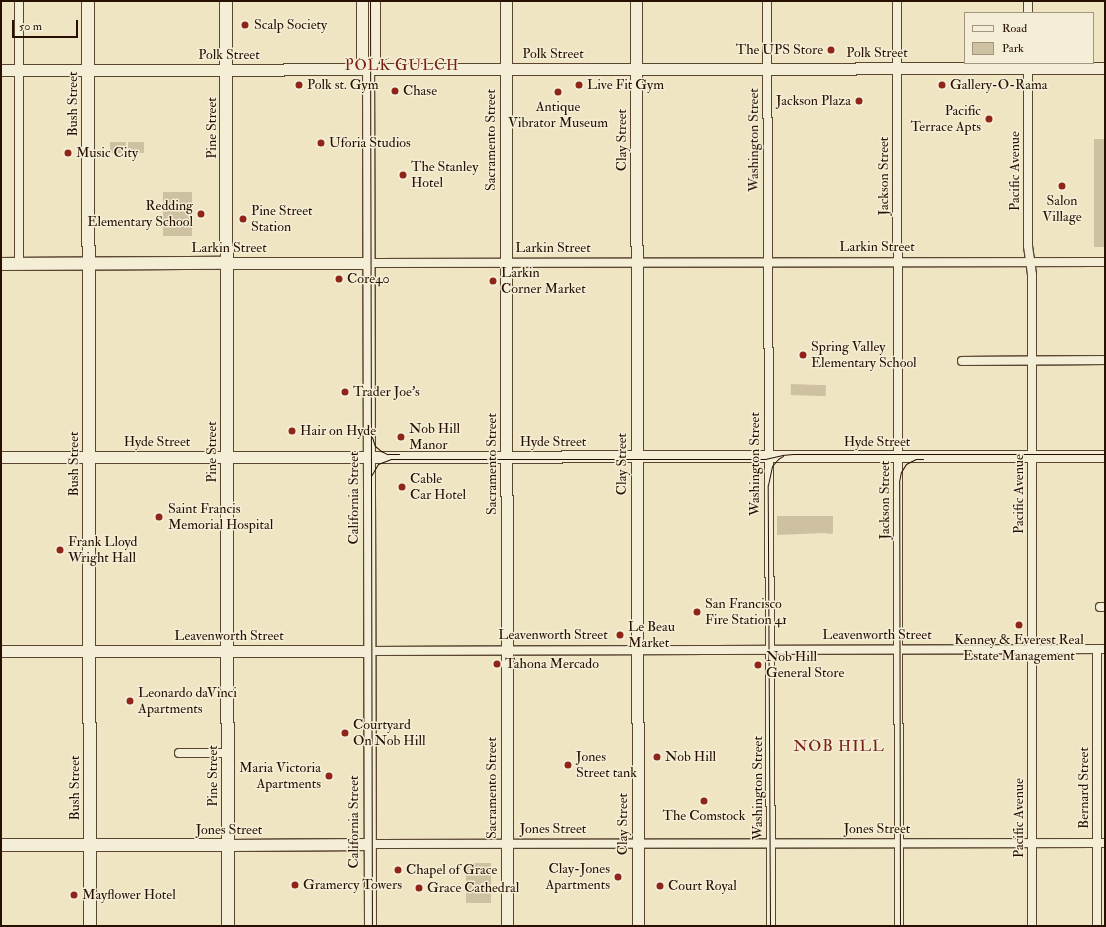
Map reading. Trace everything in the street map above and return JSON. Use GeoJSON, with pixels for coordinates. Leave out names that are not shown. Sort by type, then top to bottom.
{"type":"FeatureCollection","features":[{"type":"Feature","properties":{"kind":"main road","name":"Bush Street"},"geometry":{"type":"LineString","coordinates":[[88,1],[90,926]]}},
{"type":"Feature","properties":{"kind":"main road","name":"Pine Street"},"geometry":{"type":"LineString","coordinates":[[226,1],[228,926]]}},
{"type":"Feature","properties":{"kind":"main road","name":"Larkin Street"},"geometry":{"type":"LineString","coordinates":[[1,264],[227,264]]}},
{"type":"Feature","properties":{"kind":"main road","name":"Jones Street"},"geometry":{"type":"LineString","coordinates":[[1,845],[228,845]]}},
{"type":"Feature","properties":{"kind":"street"},"geometry":{"type":"LineString","coordinates":[[19,1],[19,264]]}},
{"type":"Feature","properties":{"kind":"street","name":"California Street"},"geometry":{"type":"LineString","coordinates":[[362,1],[362,58],[368,70],[370,926]]}},
{"type":"Feature","properties":{"kind":"street","name":"California Street"},"geometry":{"type":"LineString","coordinates":[[368,70],[374,58],[374,1]]}},
{"type":"Feature","properties":{"kind":"street","name":"Sacramento Street"},"geometry":{"type":"LineString","coordinates":[[506,1],[507,926]]}},
{"type":"Feature","properties":{"kind":"street","name":"Clay Street"},"geometry":{"type":"LineString","coordinates":[[636,1],[638,926]]}},
{"type":"Feature","properties":{"kind":"street","name":"Washington Street"},"geometry":{"type":"LineString","coordinates":[[767,1],[771,926]]}},
{"type":"Feature","properties":{"kind":"street","name":"Jackson Street"},"geometry":{"type":"LineString","coordinates":[[897,1],[900,926]]}},
{"type":"Feature","properties":{"kind":"street"},"geometry":{"type":"LineString","coordinates":[[1028,1],[1028,12]]}},
{"type":"Feature","properties":{"kind":"street","name":"Polk Street"},"geometry":{"type":"LineString","coordinates":[[1,70],[767,69],[1028,66],[1105,68]]}},
{"type":"Feature","properties":{"kind":"street","name":"Pacific Avenue"},"geometry":{"type":"LineString","coordinates":[[1028,66],[1028,246],[1030,262],[1032,360],[1032,926]]}},
{"type":"Feature","properties":{"kind":"street","name":"Larkin Street"},"geometry":{"type":"LineString","coordinates":[[227,264],[1105,262]]}},
{"type":"Feature","properties":{"kind":"street"},"geometry":{"type":"LineString","coordinates":[[962,362],[1105,360]]}},
{"type":"Feature","properties":{"kind":"street","name":"Hyde Street"},"geometry":{"type":"LineString","coordinates":[[1,457],[1105,456]]}},
{"type":"Feature","properties":{"kind":"street","name":"Leavenworth Street"},"geometry":{"type":"LineString","coordinates":[[1,651],[1101,649]]}},
{"type":"Feature","properties":{"kind":"street","name":"Bernard Street"},"geometry":{"type":"LineString","coordinates":[[1097,926],[1101,843],[1101,649]]}},
{"type":"Feature","properties":{"kind":"street"},"geometry":{"type":"LineString","coordinates":[[179,752],[228,752]]}},
{"type":"Feature","properties":{"kind":"street","name":"Jones Street"},"geometry":{"type":"LineString","coordinates":[[228,845],[1101,843]]}},
{"type":"Feature","properties":{"kind":"green space"},"geometry":{"type":"Polygon","coordinates":[[[1094,139],[1105,139],[1105,247],[1094,247],[1094,139]]]}},
{"type":"Feature","properties":{"kind":"green space"},"geometry":{"type":"Polygon","coordinates":[[[110,142],[126,142],[126,153],[110,153],[110,142]]]}},
{"type":"Feature","properties":{"kind":"green space"},"geometry":{"type":"Polygon","coordinates":[[[128,142],[144,142],[144,153],[128,153],[128,142]]]}},
{"type":"Feature","properties":{"kind":"green space"},"geometry":{"type":"Polygon","coordinates":[[[163,192],[192,192],[192,236],[163,236],[163,192]]]}},
{"type":"Feature","properties":{"kind":"green space"},"geometry":{"type":"Polygon","coordinates":[[[791,384],[826,385],[826,396],[791,395],[791,384]]]}},
{"type":"Feature","properties":{"kind":"green space"},"geometry":{"type":"Polygon","coordinates":[[[777,516],[833,516],[833,533],[777,535],[777,516]]]}},
{"type":"Feature","properties":{"kind":"green space"},"geometry":{"type":"Polygon","coordinates":[[[466,863],[491,863],[491,903],[466,903],[466,863]]]}},
{"type":"Feature","properties":{"kind":"tram line"},"geometry":{"type":"LineString","coordinates":[[370,1],[372,926]]}},
{"type":"Feature","properties":{"kind":"tram line"},"geometry":{"type":"LineString","coordinates":[[372,437],[375,446],[381,451],[387,454],[399,454]]}},
{"type":"Feature","properties":{"kind":"tram line"},"geometry":{"type":"LineString","coordinates":[[371,476],[378,464],[391,459],[765,459],[793,454],[1105,454]]}},
{"type":"Feature","properties":{"kind":"tram line"},"geometry":{"type":"LineString","coordinates":[[770,926],[768,485],[772,466],[783,456]]}},
{"type":"Feature","properties":{"kind":"tram line"},"geometry":{"type":"LineString","coordinates":[[900,926],[899,482],[901,472],[906,464],[916,459],[923,459]]}},
{"type":"Feature","properties":{"kind":"place","name":"Scalp Society"},"geometry":{"type":"Point","coordinates":[245,25]}},
{"type":"Feature","properties":{"kind":"place","name":"The UPS Store"},"geometry":{"type":"Point","coordinates":[831,50]}},
{"type":"Feature","properties":{"kind":"place","name":"Polk st. Gym"},"geometry":{"type":"Point","coordinates":[299,85]}},
{"type":"Feature","properties":{"kind":"place","name":"Live Fit Gym"},"geometry":{"type":"Point","coordinates":[579,85]}},
{"type":"Feature","properties":{"kind":"place","name":"Gallery-O-Rama"},"geometry":{"type":"Point","coordinates":[942,85]}},
{"type":"Feature","properties":{"kind":"place","name":"Chase"},"geometry":{"type":"Point","coordinates":[395,91]}},
{"type":"Feature","properties":{"kind":"place","name":"Antique Vibrator Museum"},"geometry":{"type":"Point","coordinates":[558,92]}},
{"type":"Feature","properties":{"kind":"place","name":"Jackson Plaza"},"geometry":{"type":"Point","coordinates":[859,101]}},
{"type":"Feature","properties":{"kind":"place","name":"Pacific Terrace Apts"},"geometry":{"type":"Point","coordinates":[989,119]}},
{"type":"Feature","properties":{"kind":"place","name":"Uforia Studios"},"geometry":{"type":"Point","coordinates":[321,143]}},
{"type":"Feature","properties":{"kind":"place","name":"Music City"},"geometry":{"type":"Point","coordinates":[68,153]}},
{"type":"Feature","properties":{"kind":"place","name":"The Stanley Hotel"},"geometry":{"type":"Point","coordinates":[403,175]}},
{"type":"Feature","properties":{"kind":"place","name":"Salon Village"},"geometry":{"type":"Point","coordinates":[1062,186]}},
{"type":"Feature","properties":{"kind":"place","name":"Redding Elementary School"},"geometry":{"type":"Point","coordinates":[201,214]}},
{"type":"Feature","properties":{"kind":"place","name":"Pine Street Station"},"geometry":{"type":"Point","coordinates":[243,219]}},
{"type":"Feature","properties":{"kind":"place","name":"Core40"},"geometry":{"type":"Point","coordinates":[339,279]}},
{"type":"Feature","properties":{"kind":"place","name":"Larkin Corner Market"},"geometry":{"type":"Point","coordinates":[493,281]}},
{"type":"Feature","properties":{"kind":"place","name":"Spring Valley Elementary School"},"geometry":{"type":"Point","coordinates":[803,355]}},
{"type":"Feature","properties":{"kind":"place","name":"Trader Joe's"},"geometry":{"type":"Point","coordinates":[345,392]}},
{"type":"Feature","properties":{"kind":"place","name":"Hair on Hyde"},"geometry":{"type":"Point","coordinates":[292,431]}},
{"type":"Feature","properties":{"kind":"place","name":"Nob Hill Manor"},"geometry":{"type":"Point","coordinates":[401,437]}},
{"type":"Feature","properties":{"kind":"place","name":"Cable Car Hotel"},"geometry":{"type":"Point","coordinates":[402,487]}},
{"type":"Feature","properties":{"kind":"place","name":"Saint Francis Memorial Hospital"},"geometry":{"type":"Point","coordinates":[159,517]}},
{"type":"Feature","properties":{"kind":"place","name":"Frank Lloyd Wright Hall"},"geometry":{"type":"Point","coordinates":[60,550]}},
{"type":"Feature","properties":{"kind":"place","name":"San Francisco Fire Station 41"},"geometry":{"type":"Point","coordinates":[697,612]}},
{"type":"Feature","properties":{"kind":"place","name":"Kenney & Everest Real Estate Management"},"geometry":{"type":"Point","coordinates":[1019,625]}},
{"type":"Feature","properties":{"kind":"place","name":"Le Beau Market"},"geometry":{"type":"Point","coordinates":[620,635]}},
{"type":"Feature","properties":{"kind":"place","name":"Tahona Mercado"},"geometry":{"type":"Point","coordinates":[497,664]}},
{"type":"Feature","properties":{"kind":"place","name":"Nob Hill General Store"},"geometry":{"type":"Point","coordinates":[758,665]}},
{"type":"Feature","properties":{"kind":"place","name":"Leonardo daVinci Apartments"},"geometry":{"type":"Point","coordinates":[130,701]}},
{"type":"Feature","properties":{"kind":"place","name":"Courtyard On Nob Hill"},"geometry":{"type":"Point","coordinates":[345,733]}},
{"type":"Feature","properties":{"kind":"place","name":"Nob Hill"},"geometry":{"type":"Point","coordinates":[657,757]}},
{"type":"Feature","properties":{"kind":"place","name":"Jones Street tank"},"geometry":{"type":"Point","coordinates":[568,765]}},
{"type":"Feature","properties":{"kind":"place","name":"Maria Victoria Apartments"},"geometry":{"type":"Point","coordinates":[329,776]}},
{"type":"Feature","properties":{"kind":"place","name":"The Comstock"},"geometry":{"type":"Point","coordinates":[704,801]}},
{"type":"Feature","properties":{"kind":"place","name":"Chapel of Grace"},"geometry":{"type":"Point","coordinates":[398,870]}},
{"type":"Feature","properties":{"kind":"place","name":"Clay-Jones Apartments"},"geometry":{"type":"Point","coordinates":[618,877]}},
{"type":"Feature","properties":{"kind":"place","name":"Gramercy Towers"},"geometry":{"type":"Point","coordinates":[295,885]}},
{"type":"Feature","properties":{"kind":"place","name":"Court Royal"},"geometry":{"type":"Point","coordinates":[660,886]}},
{"type":"Feature","properties":{"kind":"place","name":"Grace Cathedral"},"geometry":{"type":"Point","coordinates":[419,888]}},
{"type":"Feature","properties":{"kind":"place","name":"Mayflower Hotel"},"geometry":{"type":"Point","coordinates":[74,895]}},
{"type":"Feature","properties":{"kind":"district","name":"POLK GULCH"},"geometry":{"type":"Point","coordinates":[402,66]}},
{"type":"Feature","properties":{"kind":"district","name":"NOB HILL"},"geometry":{"type":"Point","coordinates":[839,746]}}]}
